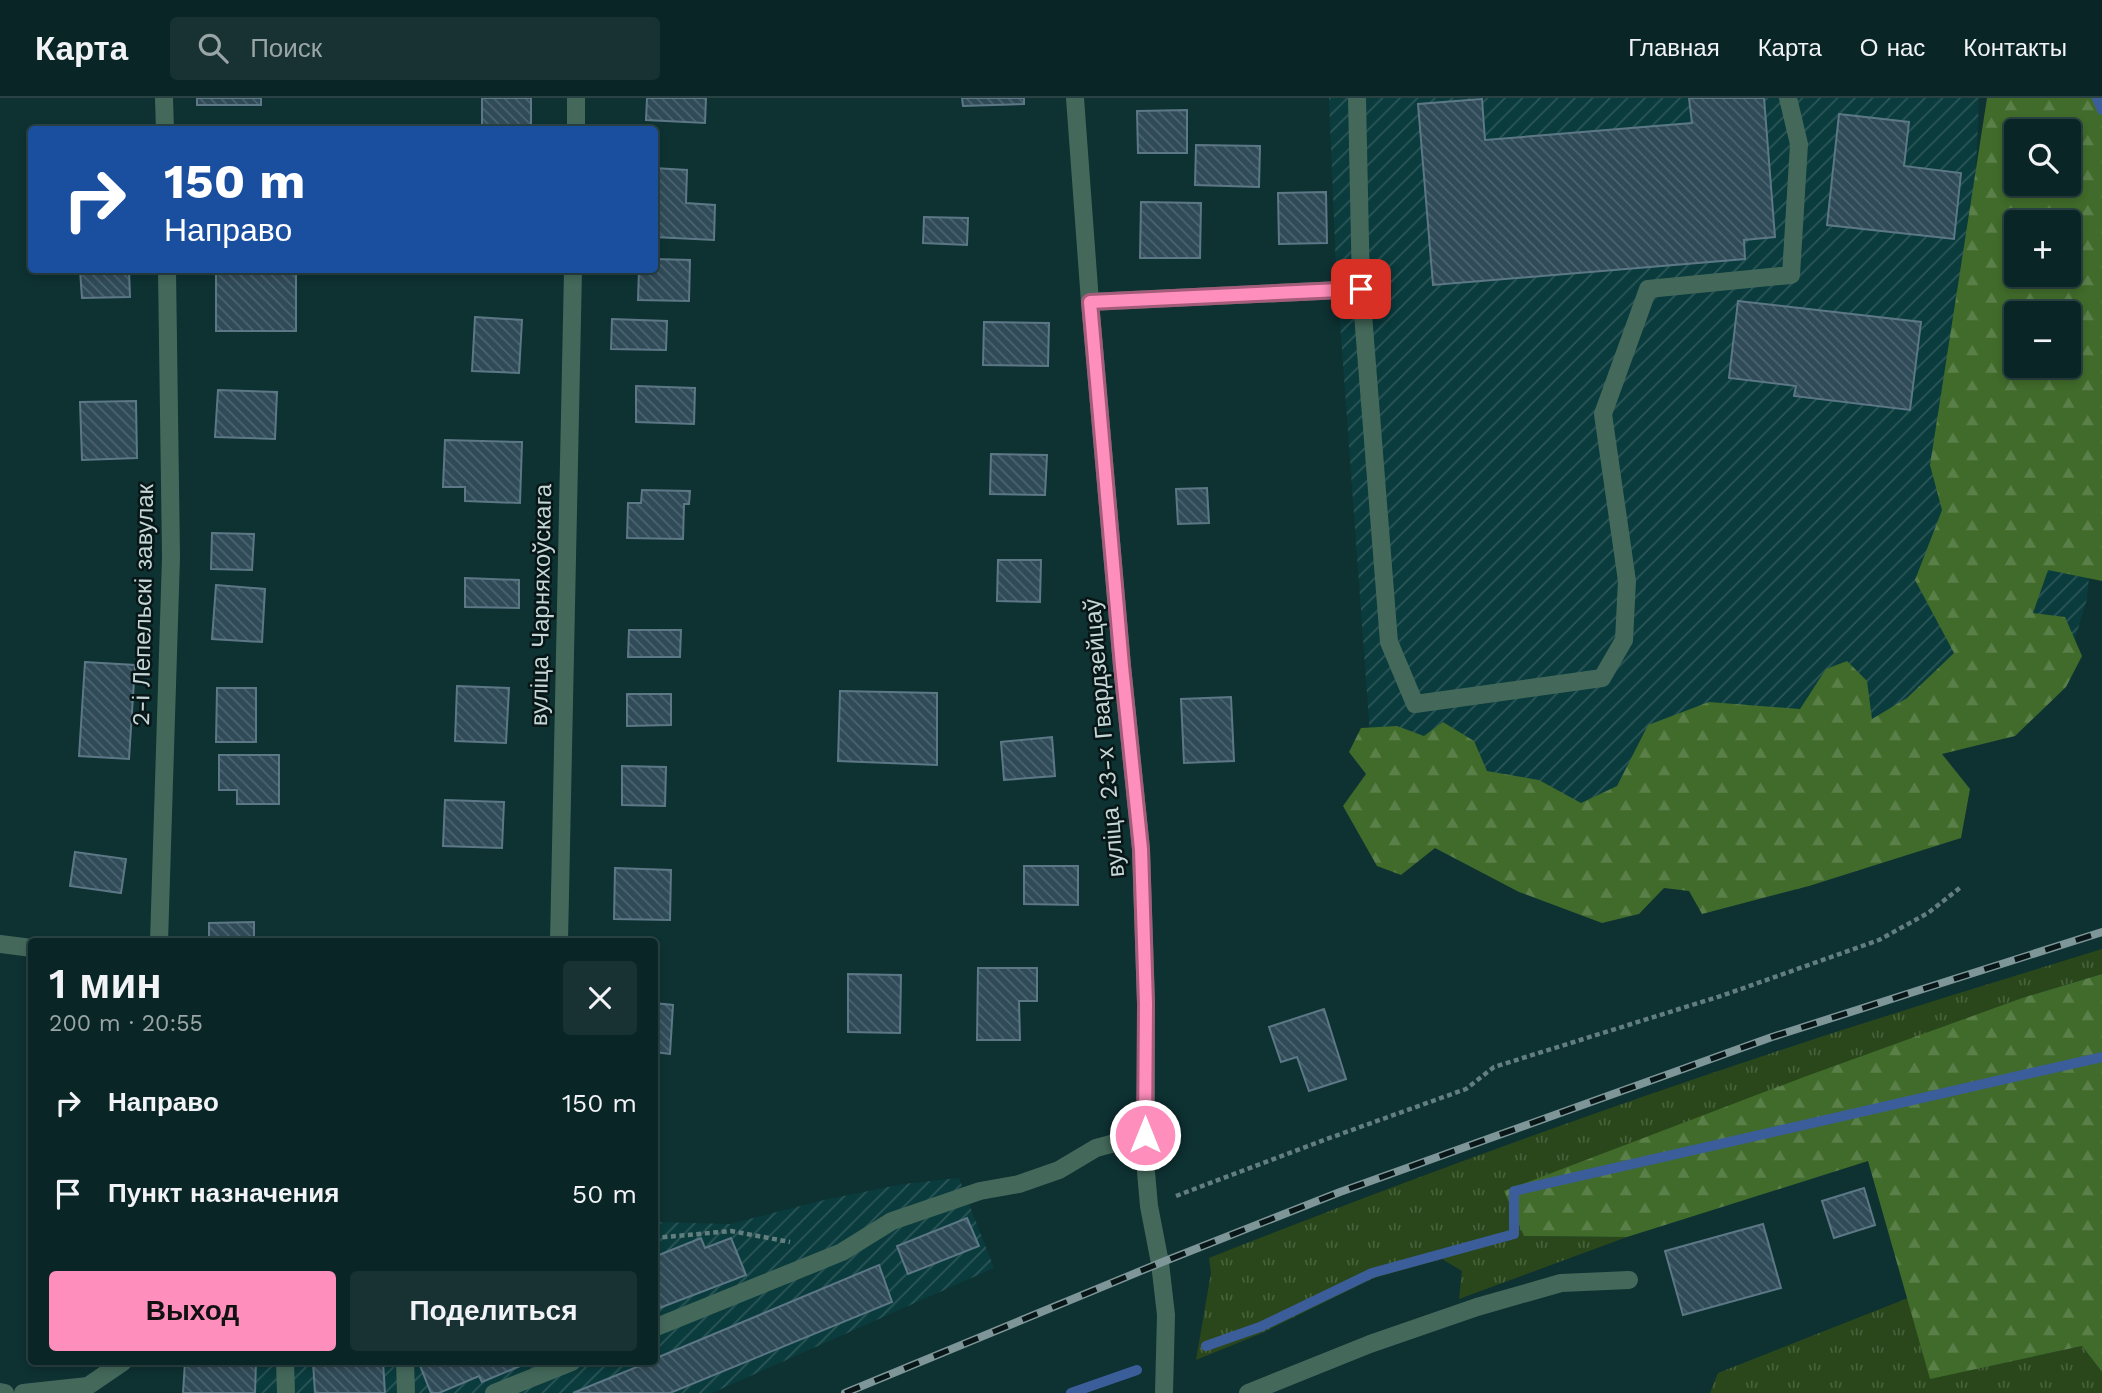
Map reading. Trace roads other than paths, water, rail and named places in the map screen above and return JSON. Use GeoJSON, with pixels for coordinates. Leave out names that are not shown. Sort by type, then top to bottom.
{"type":"FeatureCollection","features":[{"type":"Feature","properties":{"kind":"street"},"geometry":{"type":"LineString","coordinates":[[164,98],[165,126]]}},
{"type":"Feature","properties":{"kind":"street"},"geometry":{"type":"LineString","coordinates":[[576,98],[576,126]]}},
{"type":"Feature","properties":{"kind":"street","name":"вуліца 23-х Гвардзейцаў"},"geometry":{"type":"LineString","coordinates":[[1074,98],[1122,666],[1141,849],[1146,1004],[1145,1135],[1149,1206],[1166,1315],[1164,1393]]}},
{"type":"Feature","properties":{"kind":"street"},"geometry":{"type":"LineString","coordinates":[[1357,98],[1361,289],[1389,642],[1415,704],[1602,678],[1624,640],[1627,581],[1603,414],[1648,289],[1791,275],[1799,144],[1788,98]]}},
{"type":"Feature","properties":{"kind":"street","name":"2-і Лепельскі завулак"},"geometry":{"type":"LineString","coordinates":[[159,938],[171,557],[167,273]]}},
{"type":"Feature","properties":{"kind":"street","name":"вуліца Чарняхоўскага"},"geometry":{"type":"LineString","coordinates":[[559,938],[573,273]]}},
{"type":"Feature","properties":{"kind":"street"},"geometry":{"type":"LineString","coordinates":[[1090,302],[1361,289]]}},
{"type":"Feature","properties":{"kind":"street"},"geometry":{"type":"LineString","coordinates":[[0,944],[28,948]]}},
{"type":"Feature","properties":{"kind":"street"},"geometry":{"type":"LineString","coordinates":[[658,1326],[842,1252],[892,1221],[980,1191],[1019,1184],[1059,1170],[1096,1148],[1145,1135]]}},
{"type":"Feature","properties":{"kind":"street"},"geometry":{"type":"LineString","coordinates":[[1248,1393],[1370,1344],[1477,1307],[1561,1283],[1629,1280]]}},
{"type":"Feature","properties":{"kind":"street"},"geometry":{"type":"LineString","coordinates":[[23,1393],[88,1386],[119,1365]]}},
{"type":"Feature","properties":{"kind":"street"},"geometry":{"type":"LineString","coordinates":[[285,1365],[286,1393]]}},
{"type":"Feature","properties":{"kind":"street"},"geometry":{"type":"LineString","coordinates":[[405,1365],[406,1393]]}},
{"type":"Feature","properties":{"kind":"street"},"geometry":{"type":"LineString","coordinates":[[494,1393],[564,1365]]}},
{"type":"Feature","properties":{"kind":"waterway"},"geometry":{"type":"LineString","coordinates":[[2097,98],[2102,110]]}},
{"type":"Feature","properties":{"kind":"waterway"},"geometry":{"type":"LineString","coordinates":[[1206,1346],[1260,1327],[1372,1273],[1514,1234],[1514,1191],[2102,1057]]}},
{"type":"Feature","properties":{"kind":"waterway"},"geometry":{"type":"LineString","coordinates":[[1071,1393],[1137,1370]]}},
{"type":"Feature","properties":{"kind":"railway"},"geometry":{"type":"LineString","coordinates":[[845,1393],[1340,1192],[1772,1037],[2102,932]]}}]}
